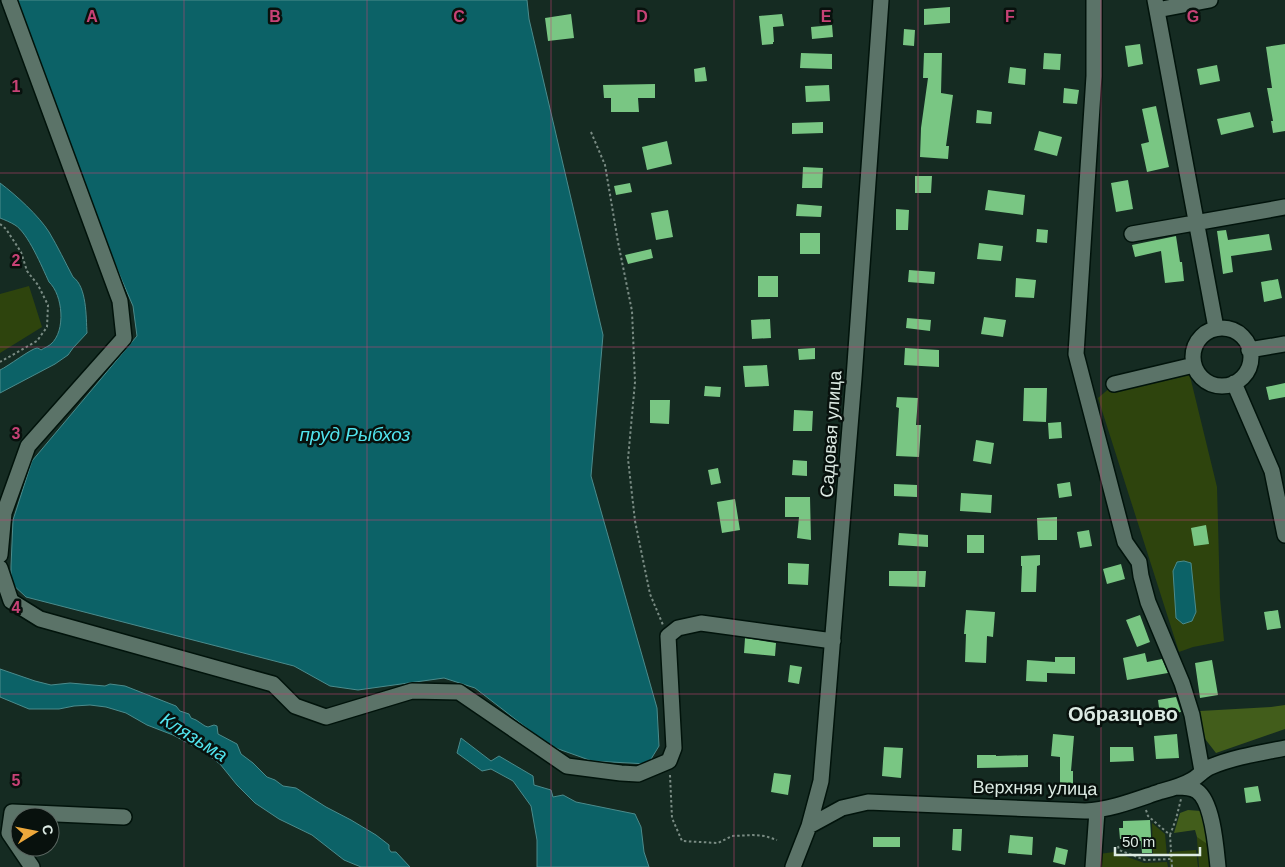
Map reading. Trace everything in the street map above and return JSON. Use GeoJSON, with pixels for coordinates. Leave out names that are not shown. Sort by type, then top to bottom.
{"type":"FeatureCollection","features":[{"type":"Feature","properties":{"kind":"street"},"geometry":{"type":"LineString","coordinates":[[0,555],[4,513],[28,446],[124,338],[120,301],[9,0]]}},
{"type":"Feature","properties":{"kind":"street","name":"Садовая улица"},"geometry":{"type":"LineString","coordinates":[[793,867],[809,826],[821,781],[855,369],[881,0]]}},
{"type":"Feature","properties":{"kind":"street"},"geometry":{"type":"LineString","coordinates":[[1094,0],[1094,76],[1076,354],[1124,542],[1139,562],[1148,602],[1182,683],[1192,715],[1202,771]]}},
{"type":"Feature","properties":{"kind":"street"},"geometry":{"type":"LineString","coordinates":[[1210,0],[1156,5],[1216,328]]}},
{"type":"Feature","properties":{"kind":"street"},"geometry":{"type":"LineString","coordinates":[[1132,234],[1285,207]]}},
{"type":"Feature","properties":{"kind":"street"},"geometry":{"type":"LineString","coordinates":[[1216,328],[1228,328],[1238,332],[1246,340],[1249,350],[1251,360],[1248,370],[1242,378],[1234,383],[1222,386],[1210,383],[1200,376],[1194,365],[1193,353],[1197,342],[1205,333],[1216,328]]}},
{"type":"Feature","properties":{"kind":"street"},"geometry":{"type":"LineString","coordinates":[[1249,350],[1285,344]]}},
{"type":"Feature","properties":{"kind":"street"},"geometry":{"type":"LineString","coordinates":[[1114,384],[1194,365]]}},
{"type":"Feature","properties":{"kind":"street"},"geometry":{"type":"LineString","coordinates":[[1234,383],[1279,470],[1285,535]]}},
{"type":"Feature","properties":{"kind":"street"},"geometry":{"type":"LineString","coordinates":[[0,568],[11,601],[40,619],[273,684],[296,706],[326,718],[412,690],[459,692],[567,766],[621,773],[638,774],[669,760],[674,748],[668,636],[678,628],[701,623],[834,641]]}},
{"type":"Feature","properties":{"kind":"street","name":"Верхняя улица"},"geometry":{"type":"LineString","coordinates":[[809,826],[842,808],[868,802],[1096,811],[1178,787],[1211,767],[1236,759],[1285,748]]}},
{"type":"Feature","properties":{"kind":"street"},"geometry":{"type":"LineString","coordinates":[[1178,787],[1196,790],[1205,801],[1212,822],[1218,867]]}},
{"type":"Feature","properties":{"kind":"street"},"geometry":{"type":"LineString","coordinates":[[1093,867],[1096,811]]}},
{"type":"Feature","properties":{"kind":"street"},"geometry":{"type":"LineString","coordinates":[[32,867],[9,833],[12,812],[124,817]]}},
{"type":"Feature","properties":{"kind":"path"},"geometry":{"type":"LineString","coordinates":[[591,132],[605,165],[632,311],[635,382],[628,459],[635,520],[650,594],[668,636]]}},
{"type":"Feature","properties":{"kind":"path"},"geometry":{"type":"LineString","coordinates":[[0,224],[6,229],[21,252],[27,271],[38,285],[48,306],[47,327],[37,341],[0,362]]}},
{"type":"Feature","properties":{"kind":"path"},"geometry":{"type":"LineString","coordinates":[[669,760],[672,818],[682,841],[718,843],[732,836],[753,835],[777,840]]}},
{"type":"Feature","properties":{"kind":"path"},"geometry":{"type":"LineString","coordinates":[[1172,867],[1170,835],[1181,803],[1178,787]]}},
{"type":"Feature","properties":{"kind":"path"},"geometry":{"type":"LineString","coordinates":[[1142,798],[1148,816],[1170,835]]}},
{"type":"Feature","properties":{"kind":"path"},"geometry":{"type":"LineString","coordinates":[[1118,846],[1119,850],[1145,860],[1171,859]]}},
{"type":"Feature","properties":{"kind":"green space"},"geometry":{"type":"Polygon","coordinates":[[[29,286],[42,327],[0,353],[0,294],[29,286]]]}},
{"type":"Feature","properties":{"kind":"green space"},"geometry":{"type":"Polygon","coordinates":[[[1188,368],[1217,487],[1220,598],[1224,641],[1193,647],[1179,652],[1098,398],[1111,387],[1188,368]]]}},
{"type":"Feature","properties":{"kind":"green space"},"geometry":{"type":"Polygon","coordinates":[[[1285,705],[1285,729],[1216,753],[1202,735],[1200,711],[1285,705]]]}},
{"type":"Feature","properties":{"kind":"green space"},"geometry":{"type":"Polygon","coordinates":[[[1188,810],[1201,811],[1205,817],[1210,846],[1197,837],[1195,830],[1174,833],[1180,813],[1188,810]]]}},
{"type":"Feature","properties":{"kind":"green space"},"geometry":{"type":"Polygon","coordinates":[[[1152,823],[1165,834],[1167,856],[1153,856],[1152,823]]]}},
{"type":"Feature","properties":{"kind":"green space"},"geometry":{"type":"Polygon","coordinates":[[[1197,836],[1208,844],[1210,867],[1199,867],[1197,836]]]}},
{"type":"Feature","properties":{"kind":"green space"},"geometry":{"type":"Polygon","coordinates":[[[1196,850],[1198,867],[1170,867],[1169,852],[1196,850]]]}},
{"type":"Feature","properties":{"kind":"green space"},"geometry":{"type":"Polygon","coordinates":[[[1114,852],[1144,863],[1167,862],[1168,867],[1100,867],[1099,854],[1114,852]]]}},
{"type":"Feature","properties":{"kind":"water","name":"пруд Рыбхоз"},"geometry":{"type":"Polygon","coordinates":[[[18,0],[527,0],[529,19],[603,335],[591,476],[657,708],[659,746],[648,764],[592,761],[550,746],[475,688],[444,678],[358,690],[330,686],[294,666],[26,597],[11,583],[13,520],[32,461],[137,336],[133,306],[71,161],[18,0]]]}},
{"type":"Feature","properties":{"kind":"water"},"geometry":{"type":"Polygon","coordinates":[[[0,183],[20,200],[45,226],[73,277],[78,282],[85,303],[87,333],[68,355],[55,364],[0,393],[0,370],[34,349],[41,350],[51,344],[59,331],[61,313],[54,288],[49,282],[39,259],[25,235],[15,225],[0,218],[0,183]]]}},
{"type":"Feature","properties":{"kind":"water"},"geometry":{"type":"Polygon","coordinates":[[[1177,562],[1191,563],[1196,612],[1192,621],[1183,624],[1176,618],[1173,571],[1177,562]]]}},
{"type":"Feature","properties":{"kind":"water","name":"Клязьма"},"geometry":{"type":"Polygon","coordinates":[[[0,669],[51,685],[70,683],[125,686],[176,706],[180,711],[189,714],[191,718],[205,726],[217,726],[218,734],[237,744],[241,754],[267,777],[283,786],[296,788],[376,835],[389,845],[391,852],[396,852],[410,867],[361,867],[344,860],[312,835],[279,819],[255,803],[220,764],[204,752],[126,713],[106,707],[90,705],[59,709],[29,709],[0,697],[0,669]]]}},
{"type":"Feature","properties":{"kind":"water"},"geometry":{"type":"Polygon","coordinates":[[[461,738],[491,761],[499,756],[533,776],[534,785],[551,790],[553,797],[563,795],[576,802],[635,814],[641,827],[644,852],[649,867],[537,867],[537,840],[531,806],[513,781],[491,769],[482,771],[457,753],[461,738]]]}},
{"type":"Feature","properties":{"kind":"building"},"geometry":{"type":"Polygon","coordinates":[[[950,7],[950,23],[924,25],[924,9],[950,7]]]}},
{"type":"Feature","properties":{"kind":"building"},"geometry":{"type":"Polygon","coordinates":[[[571,14],[574,38],[548,41],[545,18],[571,14]]]}},
{"type":"Feature","properties":{"kind":"building"},"geometry":{"type":"Polygon","coordinates":[[[782,14],[784,26],[773,27],[773,44],[762,45],[759,16],[782,14]]]}},
{"type":"Feature","properties":{"kind":"building"},"geometry":{"type":"Polygon","coordinates":[[[832,25],[833,37],[812,39],[811,27],[832,25]]]}},
{"type":"Feature","properties":{"kind":"building"},"geometry":{"type":"Polygon","coordinates":[[[904,29],[915,30],[914,46],[903,45],[904,29]]]}},
{"type":"Feature","properties":{"kind":"building"},"geometry":{"type":"Polygon","coordinates":[[[1140,44],[1143,64],[1128,67],[1125,46],[1140,44]]]}},
{"type":"Feature","properties":{"kind":"building"},"geometry":{"type":"Polygon","coordinates":[[[1285,44],[1285,131],[1273,133],[1271,121],[1273,121],[1267,88],[1272,88],[1266,47],[1285,44]]]}},
{"type":"Feature","properties":{"kind":"building"},"geometry":{"type":"Polygon","coordinates":[[[801,53],[832,54],[832,69],[800,68],[801,53]]]}},
{"type":"Feature","properties":{"kind":"building"},"geometry":{"type":"Polygon","coordinates":[[[924,53],[942,53],[941,93],[953,95],[946,146],[949,146],[948,159],[920,157],[921,128],[928,78],[923,78],[924,53]]]}},
{"type":"Feature","properties":{"kind":"building"},"geometry":{"type":"Polygon","coordinates":[[[1044,53],[1061,54],[1060,70],[1043,69],[1044,53]]]}},
{"type":"Feature","properties":{"kind":"building"},"geometry":{"type":"Polygon","coordinates":[[[1217,65],[1220,81],[1200,85],[1197,69],[1217,65]]]}},
{"type":"Feature","properties":{"kind":"building"},"geometry":{"type":"Polygon","coordinates":[[[705,67],[707,81],[695,82],[694,69],[705,67]]]}},
{"type":"Feature","properties":{"kind":"building"},"geometry":{"type":"Polygon","coordinates":[[[1010,67],[1026,69],[1025,85],[1008,83],[1010,67]]]}},
{"type":"Feature","properties":{"kind":"building"},"geometry":{"type":"Polygon","coordinates":[[[655,84],[655,98],[638,98],[639,112],[611,112],[611,98],[604,98],[603,85],[655,84]]]}},
{"type":"Feature","properties":{"kind":"building"},"geometry":{"type":"Polygon","coordinates":[[[829,85],[830,101],[806,102],[805,86],[829,85]]]}},
{"type":"Feature","properties":{"kind":"building"},"geometry":{"type":"Polygon","coordinates":[[[1064,88],[1079,90],[1077,104],[1063,103],[1064,88]]]}},
{"type":"Feature","properties":{"kind":"building"},"geometry":{"type":"Polygon","coordinates":[[[1156,106],[1169,167],[1147,172],[1141,144],[1149,142],[1142,109],[1156,106]]]}},
{"type":"Feature","properties":{"kind":"building"},"geometry":{"type":"Polygon","coordinates":[[[977,110],[992,112],[991,124],[976,123],[977,110]]]}},
{"type":"Feature","properties":{"kind":"building"},"geometry":{"type":"Polygon","coordinates":[[[1250,112],[1254,127],[1221,135],[1217,119],[1250,112]]]}},
{"type":"Feature","properties":{"kind":"building"},"geometry":{"type":"Polygon","coordinates":[[[823,122],[823,133],[792,134],[792,123],[823,122]]]}},
{"type":"Feature","properties":{"kind":"building"},"geometry":{"type":"Polygon","coordinates":[[[1039,131],[1062,137],[1057,156],[1034,150],[1039,131]]]}},
{"type":"Feature","properties":{"kind":"building"},"geometry":{"type":"Polygon","coordinates":[[[667,141],[672,164],[647,170],[642,147],[667,141]]]}},
{"type":"Feature","properties":{"kind":"building"},"geometry":{"type":"Polygon","coordinates":[[[803,167],[823,168],[822,188],[802,188],[803,167]]]}},
{"type":"Feature","properties":{"kind":"building"},"geometry":{"type":"Polygon","coordinates":[[[915,176],[932,176],[931,193],[915,193],[915,176]]]}},
{"type":"Feature","properties":{"kind":"building"},"geometry":{"type":"Polygon","coordinates":[[[1128,180],[1133,209],[1116,212],[1111,183],[1128,180]]]}},
{"type":"Feature","properties":{"kind":"building"},"geometry":{"type":"Polygon","coordinates":[[[630,183],[632,192],[616,195],[614,186],[630,183]]]}},
{"type":"Feature","properties":{"kind":"building"},"geometry":{"type":"Polygon","coordinates":[[[988,190],[1025,195],[1023,215],[985,210],[988,190]]]}},
{"type":"Feature","properties":{"kind":"building"},"geometry":{"type":"Polygon","coordinates":[[[797,204],[822,206],[821,217],[796,216],[797,204]]]}},
{"type":"Feature","properties":{"kind":"building"},"geometry":{"type":"Polygon","coordinates":[[[896,209],[909,210],[908,230],[896,230],[896,209]]]}},
{"type":"Feature","properties":{"kind":"building"},"geometry":{"type":"Polygon","coordinates":[[[668,210],[673,237],[656,240],[651,213],[668,210]]]}},
{"type":"Feature","properties":{"kind":"building"},"geometry":{"type":"Polygon","coordinates":[[[1037,229],[1048,230],[1047,243],[1036,242],[1037,229]]]}},
{"type":"Feature","properties":{"kind":"building"},"geometry":{"type":"Polygon","coordinates":[[[1226,230],[1228,240],[1269,234],[1272,250],[1231,256],[1233,272],[1223,274],[1217,231],[1226,230]]]}},
{"type":"Feature","properties":{"kind":"building"},"geometry":{"type":"Polygon","coordinates":[[[800,233],[820,233],[820,254],[800,254],[800,233]]]}},
{"type":"Feature","properties":{"kind":"building"},"geometry":{"type":"Polygon","coordinates":[[[1176,236],[1184,281],[1165,283],[1161,251],[1135,257],[1132,245],[1176,236]]]}},
{"type":"Feature","properties":{"kind":"building"},"geometry":{"type":"Polygon","coordinates":[[[979,243],[1003,246],[1001,261],[977,259],[979,243]]]}},
{"type":"Feature","properties":{"kind":"building"},"geometry":{"type":"Polygon","coordinates":[[[651,249],[653,258],[628,264],[625,255],[651,249]]]}},
{"type":"Feature","properties":{"kind":"building"},"geometry":{"type":"Polygon","coordinates":[[[909,270],[935,272],[934,284],[908,282],[909,270]]]}},
{"type":"Feature","properties":{"kind":"building"},"geometry":{"type":"Polygon","coordinates":[[[758,276],[778,276],[778,297],[758,297],[758,276]]]}},
{"type":"Feature","properties":{"kind":"building"},"geometry":{"type":"Polygon","coordinates":[[[1016,278],[1036,280],[1034,298],[1015,297],[1016,278]]]}},
{"type":"Feature","properties":{"kind":"building"},"geometry":{"type":"Polygon","coordinates":[[[1278,279],[1282,298],[1264,302],[1261,282],[1278,279]]]}},
{"type":"Feature","properties":{"kind":"building"},"geometry":{"type":"Polygon","coordinates":[[[984,317],[1006,320],[1003,337],[981,334],[984,317]]]}},
{"type":"Feature","properties":{"kind":"building"},"geometry":{"type":"Polygon","coordinates":[[[907,318],[931,320],[930,331],[906,328],[907,318]]]}},
{"type":"Feature","properties":{"kind":"building"},"geometry":{"type":"Polygon","coordinates":[[[770,319],[771,338],[752,339],[751,320],[770,319]]]}},
{"type":"Feature","properties":{"kind":"building"},"geometry":{"type":"Polygon","coordinates":[[[815,348],[815,359],[799,360],[798,349],[815,348]]]}},
{"type":"Feature","properties":{"kind":"building"},"geometry":{"type":"Polygon","coordinates":[[[905,348],[939,350],[939,367],[904,365],[905,348]]]}},
{"type":"Feature","properties":{"kind":"building"},"geometry":{"type":"Polygon","coordinates":[[[767,365],[769,386],[745,387],[743,366],[767,365]]]}},
{"type":"Feature","properties":{"kind":"building"},"geometry":{"type":"Polygon","coordinates":[[[1285,383],[1285,397],[1269,400],[1266,387],[1285,383]]]}},
{"type":"Feature","properties":{"kind":"building"},"geometry":{"type":"Polygon","coordinates":[[[705,386],[721,387],[720,397],[704,396],[705,386]]]}},
{"type":"Feature","properties":{"kind":"building"},"geometry":{"type":"Polygon","coordinates":[[[1024,388],[1047,388],[1046,422],[1023,421],[1024,388]]]}},
{"type":"Feature","properties":{"kind":"building"},"geometry":{"type":"Polygon","coordinates":[[[897,397],[918,398],[916,425],[921,425],[919,457],[896,456],[899,408],[896,407],[897,397]]]}},
{"type":"Feature","properties":{"kind":"building"},"geometry":{"type":"Polygon","coordinates":[[[650,400],[670,400],[669,424],[650,423],[650,400]]]}},
{"type":"Feature","properties":{"kind":"building"},"geometry":{"type":"Polygon","coordinates":[[[794,410],[813,411],[812,431],[793,431],[794,410]]]}},
{"type":"Feature","properties":{"kind":"building"},"geometry":{"type":"Polygon","coordinates":[[[1061,422],[1062,438],[1049,439],[1048,423],[1061,422]]]}},
{"type":"Feature","properties":{"kind":"building"},"geometry":{"type":"Polygon","coordinates":[[[976,440],[994,443],[991,464],[973,461],[976,440]]]}},
{"type":"Feature","properties":{"kind":"building"},"geometry":{"type":"Polygon","coordinates":[[[793,460],[807,461],[807,476],[792,475],[793,460]]]}},
{"type":"Feature","properties":{"kind":"building"},"geometry":{"type":"Polygon","coordinates":[[[718,468],[721,483],[711,485],[708,470],[718,468]]]}},
{"type":"Feature","properties":{"kind":"building"},"geometry":{"type":"Polygon","coordinates":[[[1070,482],[1072,496],[1059,498],[1057,484],[1070,482]]]}},
{"type":"Feature","properties":{"kind":"building"},"geometry":{"type":"Polygon","coordinates":[[[894,484],[917,485],[917,497],[894,496],[894,484]]]}},
{"type":"Feature","properties":{"kind":"building"},"geometry":{"type":"Polygon","coordinates":[[[961,493],[992,495],[991,513],[960,511],[961,493]]]}},
{"type":"Feature","properties":{"kind":"building"},"geometry":{"type":"Polygon","coordinates":[[[785,497],[810,497],[811,540],[797,538],[799,517],[785,517],[785,497]]]}},
{"type":"Feature","properties":{"kind":"building"},"geometry":{"type":"Polygon","coordinates":[[[735,499],[740,530],[722,533],[717,502],[735,499]]]}},
{"type":"Feature","properties":{"kind":"building"},"geometry":{"type":"Polygon","coordinates":[[[1057,517],[1057,540],[1038,540],[1037,518],[1057,517]]]}},
{"type":"Feature","properties":{"kind":"building"},"geometry":{"type":"Polygon","coordinates":[[[1206,525],[1209,544],[1194,546],[1191,528],[1206,525]]]}},
{"type":"Feature","properties":{"kind":"building"},"geometry":{"type":"Polygon","coordinates":[[[1089,530],[1092,546],[1080,548],[1077,532],[1089,530]]]}},
{"type":"Feature","properties":{"kind":"building"},"geometry":{"type":"Polygon","coordinates":[[[899,533],[928,535],[928,547],[898,545],[899,533]]]}},
{"type":"Feature","properties":{"kind":"building"},"geometry":{"type":"Polygon","coordinates":[[[967,535],[984,535],[984,553],[967,553],[967,535]]]}},
{"type":"Feature","properties":{"kind":"building"},"geometry":{"type":"Polygon","coordinates":[[[1040,555],[1040,565],[1037,566],[1036,592],[1021,592],[1021,556],[1040,555]]]}},
{"type":"Feature","properties":{"kind":"building"},"geometry":{"type":"Polygon","coordinates":[[[788,563],[809,564],[808,585],[788,584],[788,563]]]}},
{"type":"Feature","properties":{"kind":"building"},"geometry":{"type":"Polygon","coordinates":[[[1121,564],[1125,579],[1107,584],[1103,569],[1121,564]]]}},
{"type":"Feature","properties":{"kind":"building"},"geometry":{"type":"Polygon","coordinates":[[[889,571],[926,571],[925,587],[889,586],[889,571]]]}},
{"type":"Feature","properties":{"kind":"building"},"geometry":{"type":"Polygon","coordinates":[[[966,610],[995,612],[993,637],[987,636],[986,663],[965,662],[966,634],[964,634],[966,610]]]}},
{"type":"Feature","properties":{"kind":"building"},"geometry":{"type":"Polygon","coordinates":[[[1278,610],[1281,628],[1267,630],[1264,612],[1278,610]]]}},
{"type":"Feature","properties":{"kind":"building"},"geometry":{"type":"Polygon","coordinates":[[[1140,615],[1150,642],[1137,647],[1126,620],[1140,615]]]}},
{"type":"Feature","properties":{"kind":"building"},"geometry":{"type":"Polygon","coordinates":[[[745,638],[776,643],[775,656],[744,653],[745,638]]]}},
{"type":"Feature","properties":{"kind":"building"},"geometry":{"type":"Polygon","coordinates":[[[1145,653],[1147,662],[1162,659],[1168,673],[1127,680],[1123,658],[1145,653]]]}},
{"type":"Feature","properties":{"kind":"building"},"geometry":{"type":"Polygon","coordinates":[[[1055,657],[1075,657],[1075,674],[1047,673],[1047,682],[1026,681],[1027,660],[1055,662],[1055,657]]]}},
{"type":"Feature","properties":{"kind":"building"},"geometry":{"type":"Polygon","coordinates":[[[1212,660],[1218,695],[1200,698],[1195,663],[1212,660]]]}},
{"type":"Feature","properties":{"kind":"building"},"geometry":{"type":"Polygon","coordinates":[[[790,665],[802,667],[799,684],[788,682],[790,665]]]}},
{"type":"Feature","properties":{"kind":"building"},"geometry":{"type":"Polygon","coordinates":[[[1176,697],[1181,712],[1160,715],[1158,700],[1176,697]]]}},
{"type":"Feature","properties":{"kind":"building"},"geometry":{"type":"Polygon","coordinates":[[[1053,734],[1074,736],[1071,771],[1073,771],[1073,789],[1060,789],[1060,757],[1051,756],[1053,734]]]}},
{"type":"Feature","properties":{"kind":"building"},"geometry":{"type":"Polygon","coordinates":[[[1177,734],[1179,758],[1156,759],[1154,736],[1177,734]]]}},
{"type":"Feature","properties":{"kind":"building"},"geometry":{"type":"Polygon","coordinates":[[[884,747],[903,748],[901,778],[882,776],[884,747]]]}},
{"type":"Feature","properties":{"kind":"building"},"geometry":{"type":"Polygon","coordinates":[[[1110,747],[1133,747],[1134,761],[1110,762],[1110,747]]]}},
{"type":"Feature","properties":{"kind":"building"},"geometry":{"type":"Polygon","coordinates":[[[977,755],[1028,755],[1028,767],[977,768],[977,755]]]}},
{"type":"Feature","properties":{"kind":"building"},"geometry":{"type":"Polygon","coordinates":[[[774,773],[791,775],[788,795],[771,792],[774,773]]]}},
{"type":"Feature","properties":{"kind":"building"},"geometry":{"type":"Polygon","coordinates":[[[1258,786],[1261,801],[1246,803],[1244,788],[1258,786]]]}},
{"type":"Feature","properties":{"kind":"building"},"geometry":{"type":"Polygon","coordinates":[[[1150,820],[1152,853],[1142,853],[1141,841],[1120,839],[1119,828],[1123,828],[1123,821],[1150,820]]]}},
{"type":"Feature","properties":{"kind":"building"},"geometry":{"type":"Polygon","coordinates":[[[953,829],[962,829],[961,851],[952,850],[953,829]]]}},
{"type":"Feature","properties":{"kind":"building"},"geometry":{"type":"Polygon","coordinates":[[[1010,835],[1033,837],[1032,855],[1008,853],[1010,835]]]}},
{"type":"Feature","properties":{"kind":"building"},"geometry":{"type":"Polygon","coordinates":[[[873,837],[900,837],[900,847],[873,847],[873,837]]]}},
{"type":"Feature","properties":{"kind":"building"},"geometry":{"type":"Polygon","coordinates":[[[1056,847],[1068,850],[1065,865],[1053,862],[1056,847]]]}},
{"type":"Feature","properties":{"kind":"district","name":"Образцово"},"geometry":{"type":"Point","coordinates":[1123,714]}}]}
